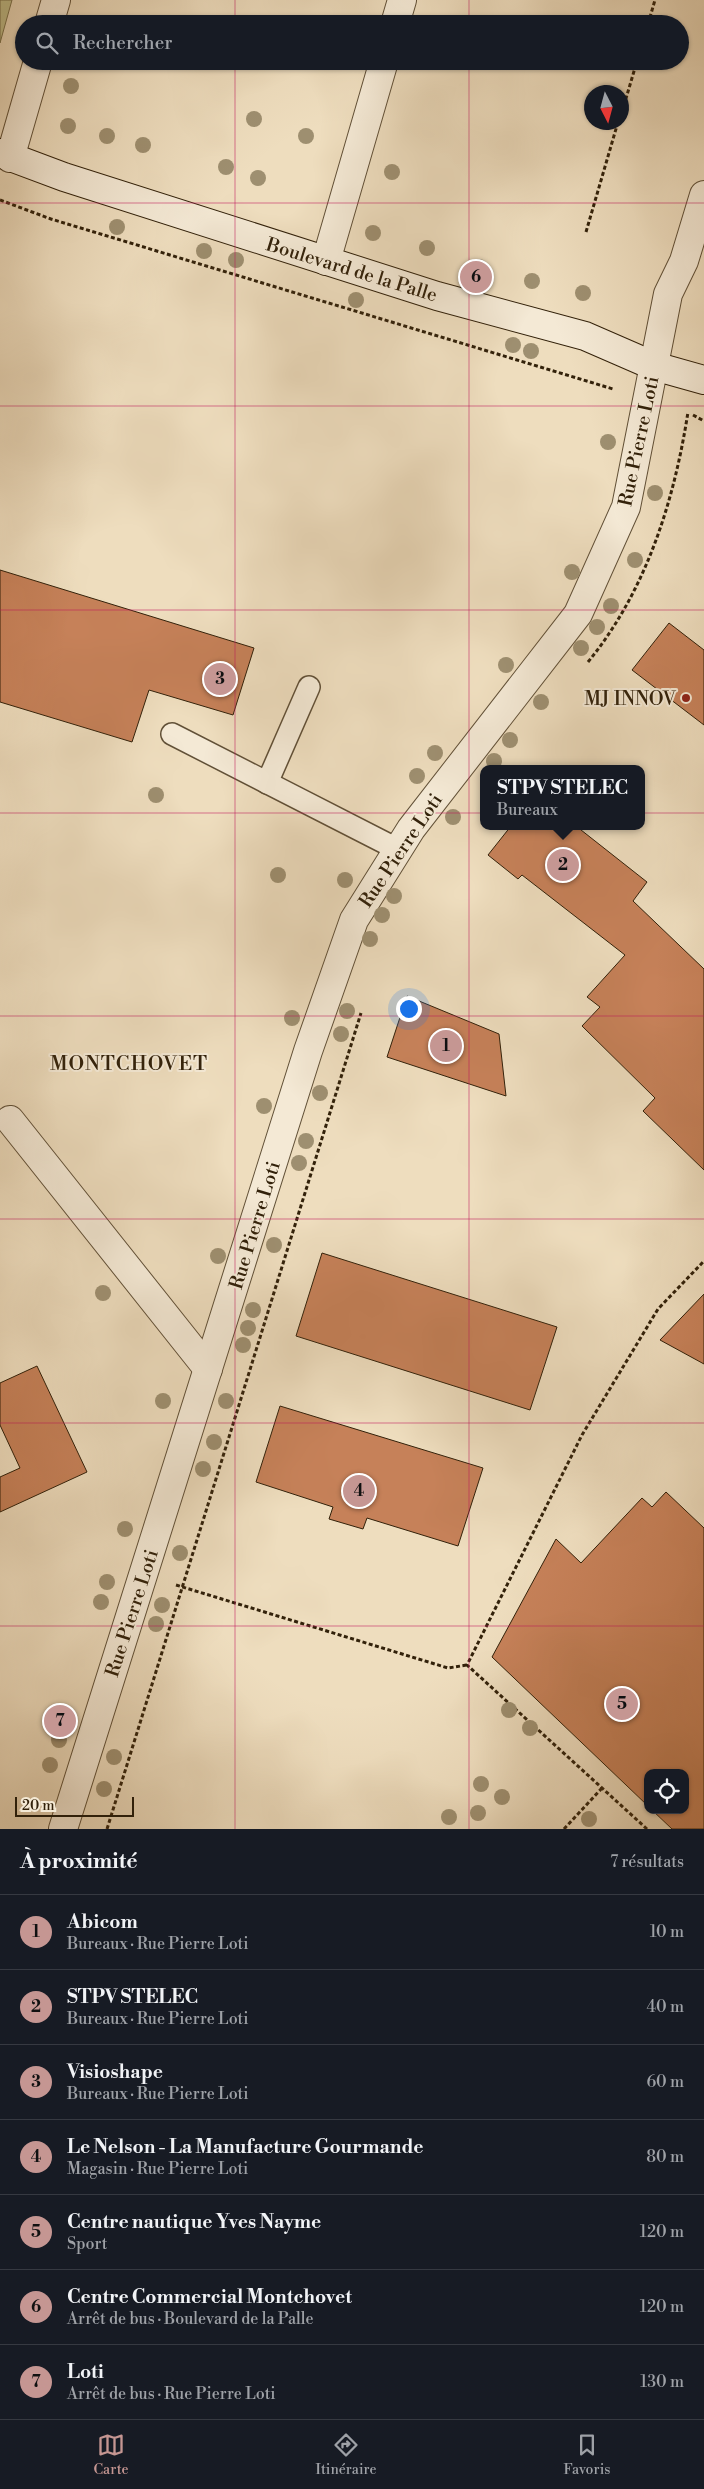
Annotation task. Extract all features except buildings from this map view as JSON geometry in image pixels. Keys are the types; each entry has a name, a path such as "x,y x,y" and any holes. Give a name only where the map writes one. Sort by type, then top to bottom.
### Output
{"street":[{"path":"52,15 56,0"},
{"path":"398,15 402,0"},
{"path":"5,155 35,70"},
{"path":"326,261 381,70"},
{"name":"Boulevard de la Palle","path":"5,155 437,296 585,336 654,366 704,380"},
{"name":"Rue Pierre Loti","path":"63,1829 308,1051 354,920 397,849 448,780 578,614 626,506 668,294 684,261 704,195"},
{"path":"10,1120 208,1370"}],"lane":[{"path":"267,783 309,687"},
{"path":"172,734 397,849"}],"path":[{"path":"651,15 655,0"},
{"path":"629,88 634,70"},
{"path":"586,232 616,130"},
{"path":"0,200 80,228 607,387"},
{"path":"688,412 704,421"},
{"path":"107,1829 362,1008"},
{"path":"467,1665 582,1435 658,1309 704,1261"},
{"path":"144,1574 448,1668 467,1665"},
{"path":"467,1665 647,1829"},
{"path":"564,1829 602,1788"}],"shaded area":[{"path":"0,0 12,0 0,43"}],"place":[{"name":"Centre Commercial Montchovet","path":"476,277"},
{"name":"Visioshape","path":"220,679"},
{"name":"MJ INNOV","path":"686,698"},
{"name":"STPV STELEC","path":"563,865"},
{"name":"Abicom","path":"446,1046"},
{"name":"Le Nelson - La Manufacture Gourmande","path":"359,1491"},
{"name":"Centre nautique Yves Nayme","path":"622,1704"},
{"name":"Loti","path":"60,1721"}],"district":[{"name":"MONTCHOVET","path":"129,1063"}]}
